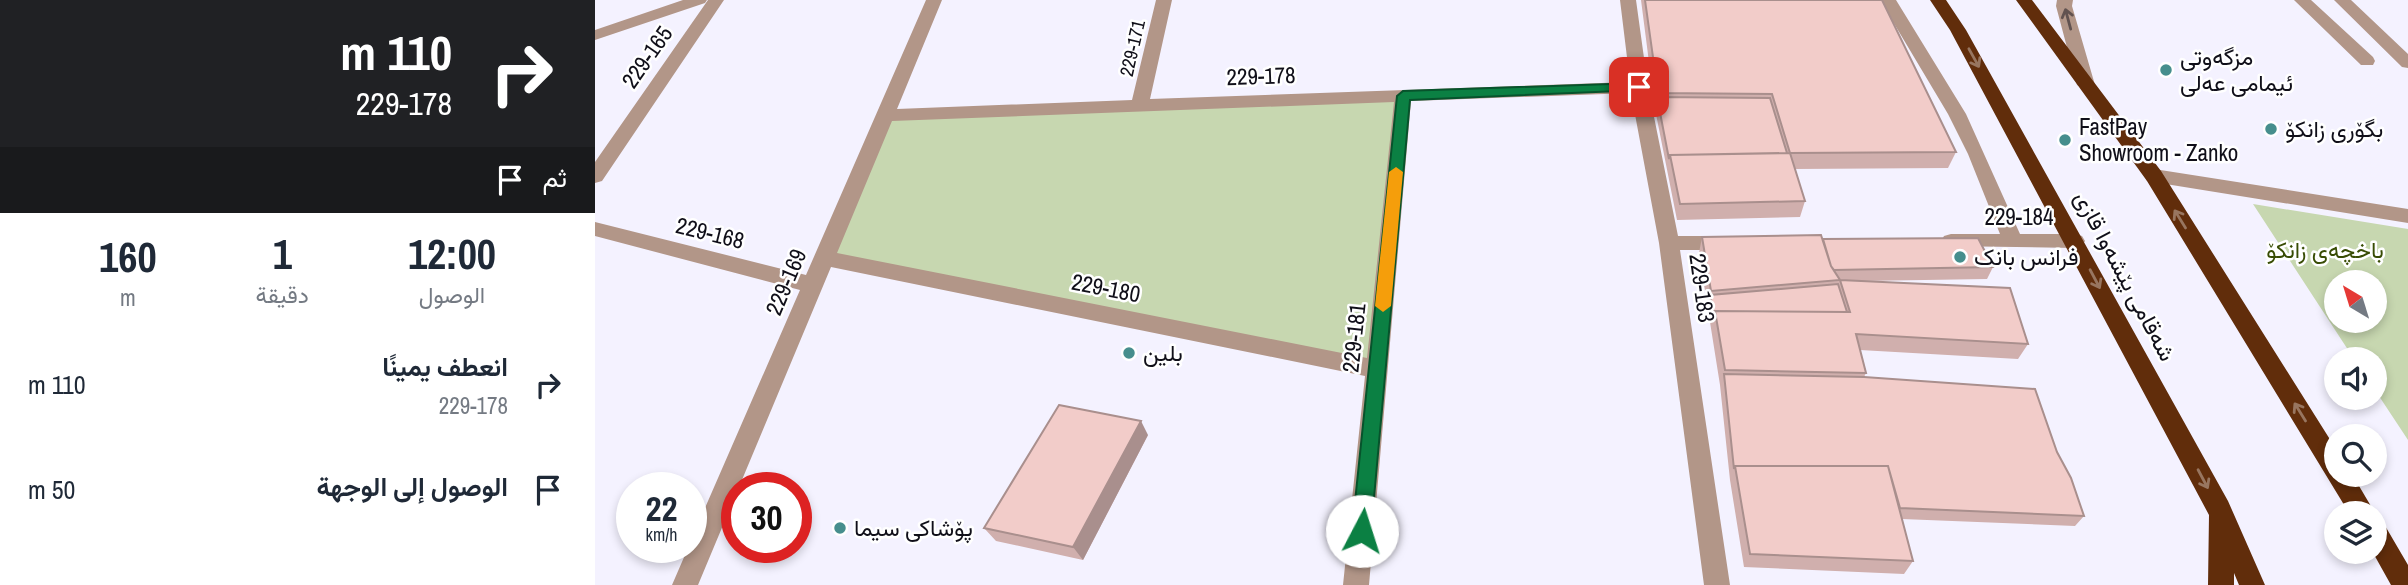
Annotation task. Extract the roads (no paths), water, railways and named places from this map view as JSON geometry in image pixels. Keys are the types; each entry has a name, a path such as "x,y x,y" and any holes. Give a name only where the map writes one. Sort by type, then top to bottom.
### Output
{"highway":[{"name":"شەقامی پێشەوا قازی","path":"1938,0 1958,30 2075,241 2219,509 2252,585"},
{"path":"2024,0 2154,176 2324,449"},
{"path":"2219,509 2221,585"},
{"path":"2387,549 2400,568 2405,585"}],"street":[{"path":"595,35 699,0"},
{"name":"229-165","path":"595,176 716,0"},
{"name":"229-169","path":"685,585 935,0"},
{"name":"229-171","path":"1140,106 1164,0"},
{"name":"229-183","path":"1628,0 1639,87 1669,243 1717,585"},
{"path":"1888,0 1972,144 2013,241"},
{"path":"2065,0 2064,6 2086,85"},
{"path":"2302,0 2367,61"},
{"path":"2342,0 2408,63"},
{"name":"229-178","path":"886,115 1639,87"},
{"name":"229-181","path":"1356,585 1403,96"},
{"path":"2154,176 2408,216"},
{"name":"229-168","path":"595,229 813,285"},
{"name":"229-184","path":"1930,242 2075,241"},
{"path":"1669,243 1751,243"},
{"name":"229-180","path":"825,258 1377,369"}],"place":[{"name":"مزگەوتی ئیمامی عەلی","path":"2166,70"},
{"name":"بگۆری زانكۆ","path":"2271,129"},
{"name":"FastPay Showroom - Zanko","path":"2065,140"},
{"name":"فرانس بانک","path":"1960,257"},
{"name":"بلين","path":"1129,353"},
{"name":"پۆشاکی سیما","path":"840,528"}],"park label":[{"name":"باخچەی زانکۆ","path":"2325,250"}]}
